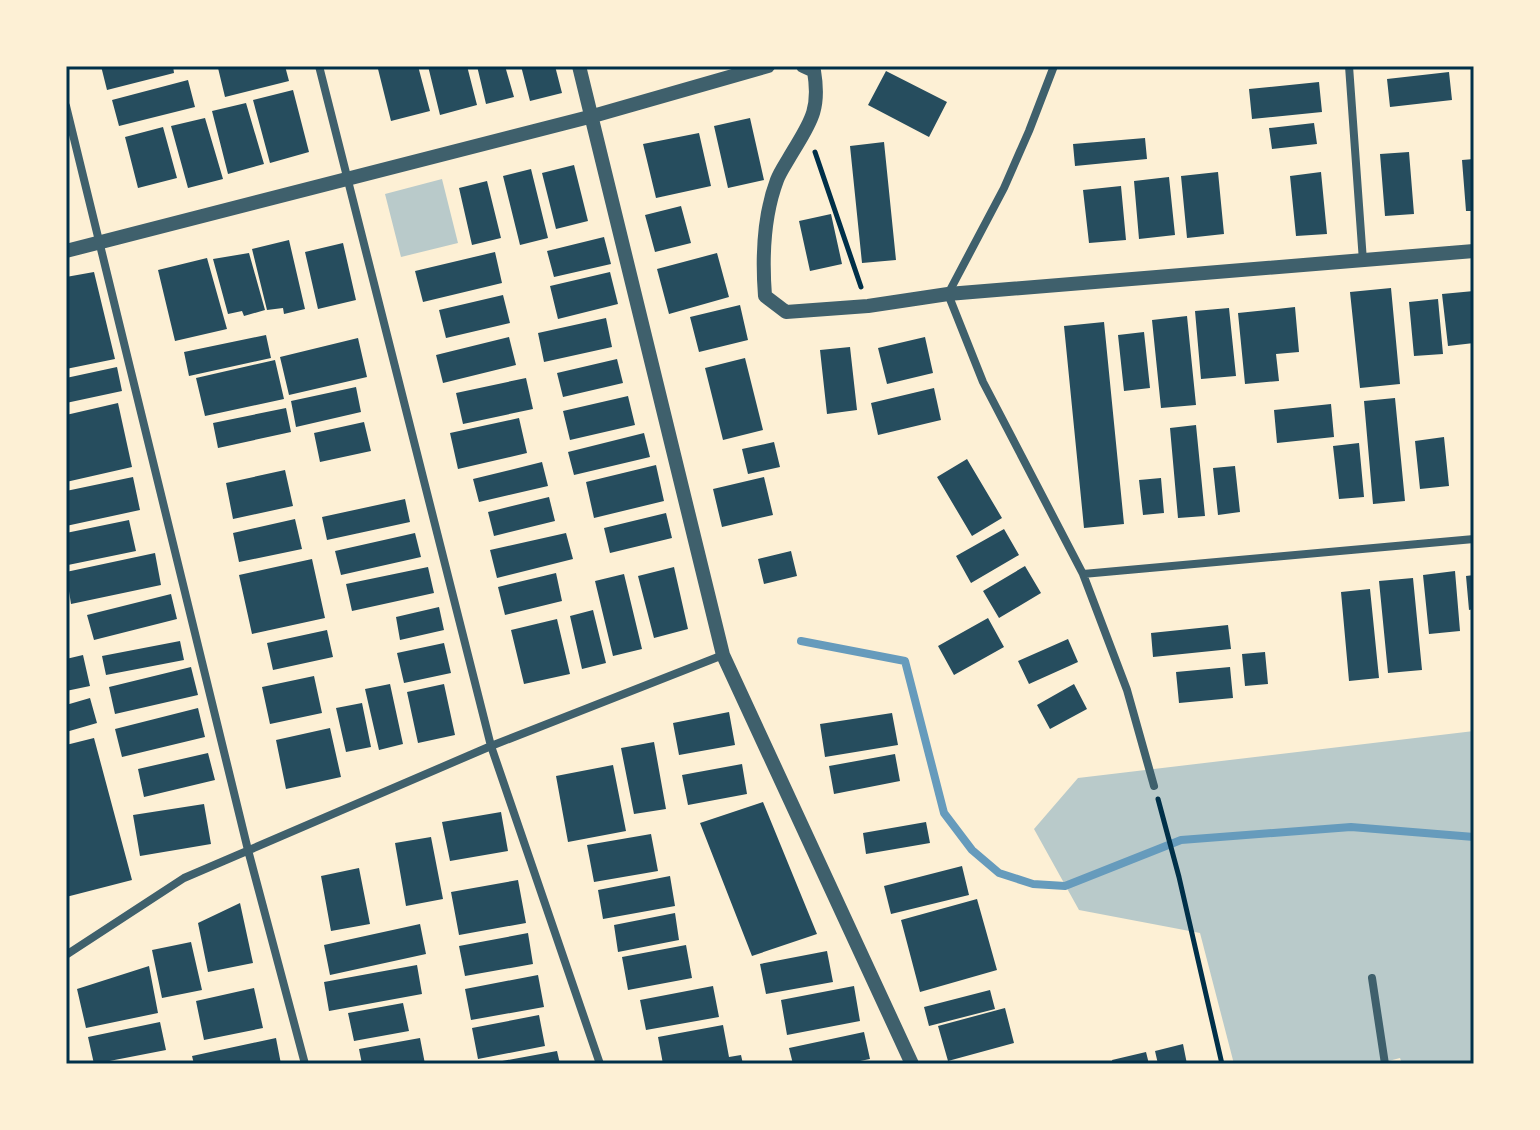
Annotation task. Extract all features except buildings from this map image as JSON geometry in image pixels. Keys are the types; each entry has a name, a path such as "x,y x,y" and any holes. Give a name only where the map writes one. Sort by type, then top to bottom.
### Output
{"street":[{"path":"319,66 491,746 600,1064"},
{"path":"579,66 723,655 912,1064"},
{"path":"66,251 593,116 768,66"},
{"path":"1054,66 1004,188 948,294 983,382 1083,574 1127,690 1154,786"},
{"path":"1349,66 1363,261"},
{"path":"808,69 817,90 815,111 778,178 766,221 765,296 786,312 868,306 948,294 1474,251"},
{"path":"66,106 248,850 305,1064"},
{"path":"1083,574 1474,539"},
{"path":"66,955 184,878 491,746 723,655"},
{"path":"1372,978 1385,1064"}],"path":[{"path":"806,128 868,306"},
{"path":"1154,786 1179,877 1222,1064"}],"shaded area":[{"path":"442,179 458,243 401,257 385,194"},
{"path":"1474,731 1474,1064 1402,1064 1400,1058 1377,1064 1234,1064 1200,933 1079,910 1034,829 1078,778"}],"waterway":[{"path":"801,641 905,661 944,813 972,850 999,873 1033,884 1065,886 1181,840 1351,827 1474,837"}]}
